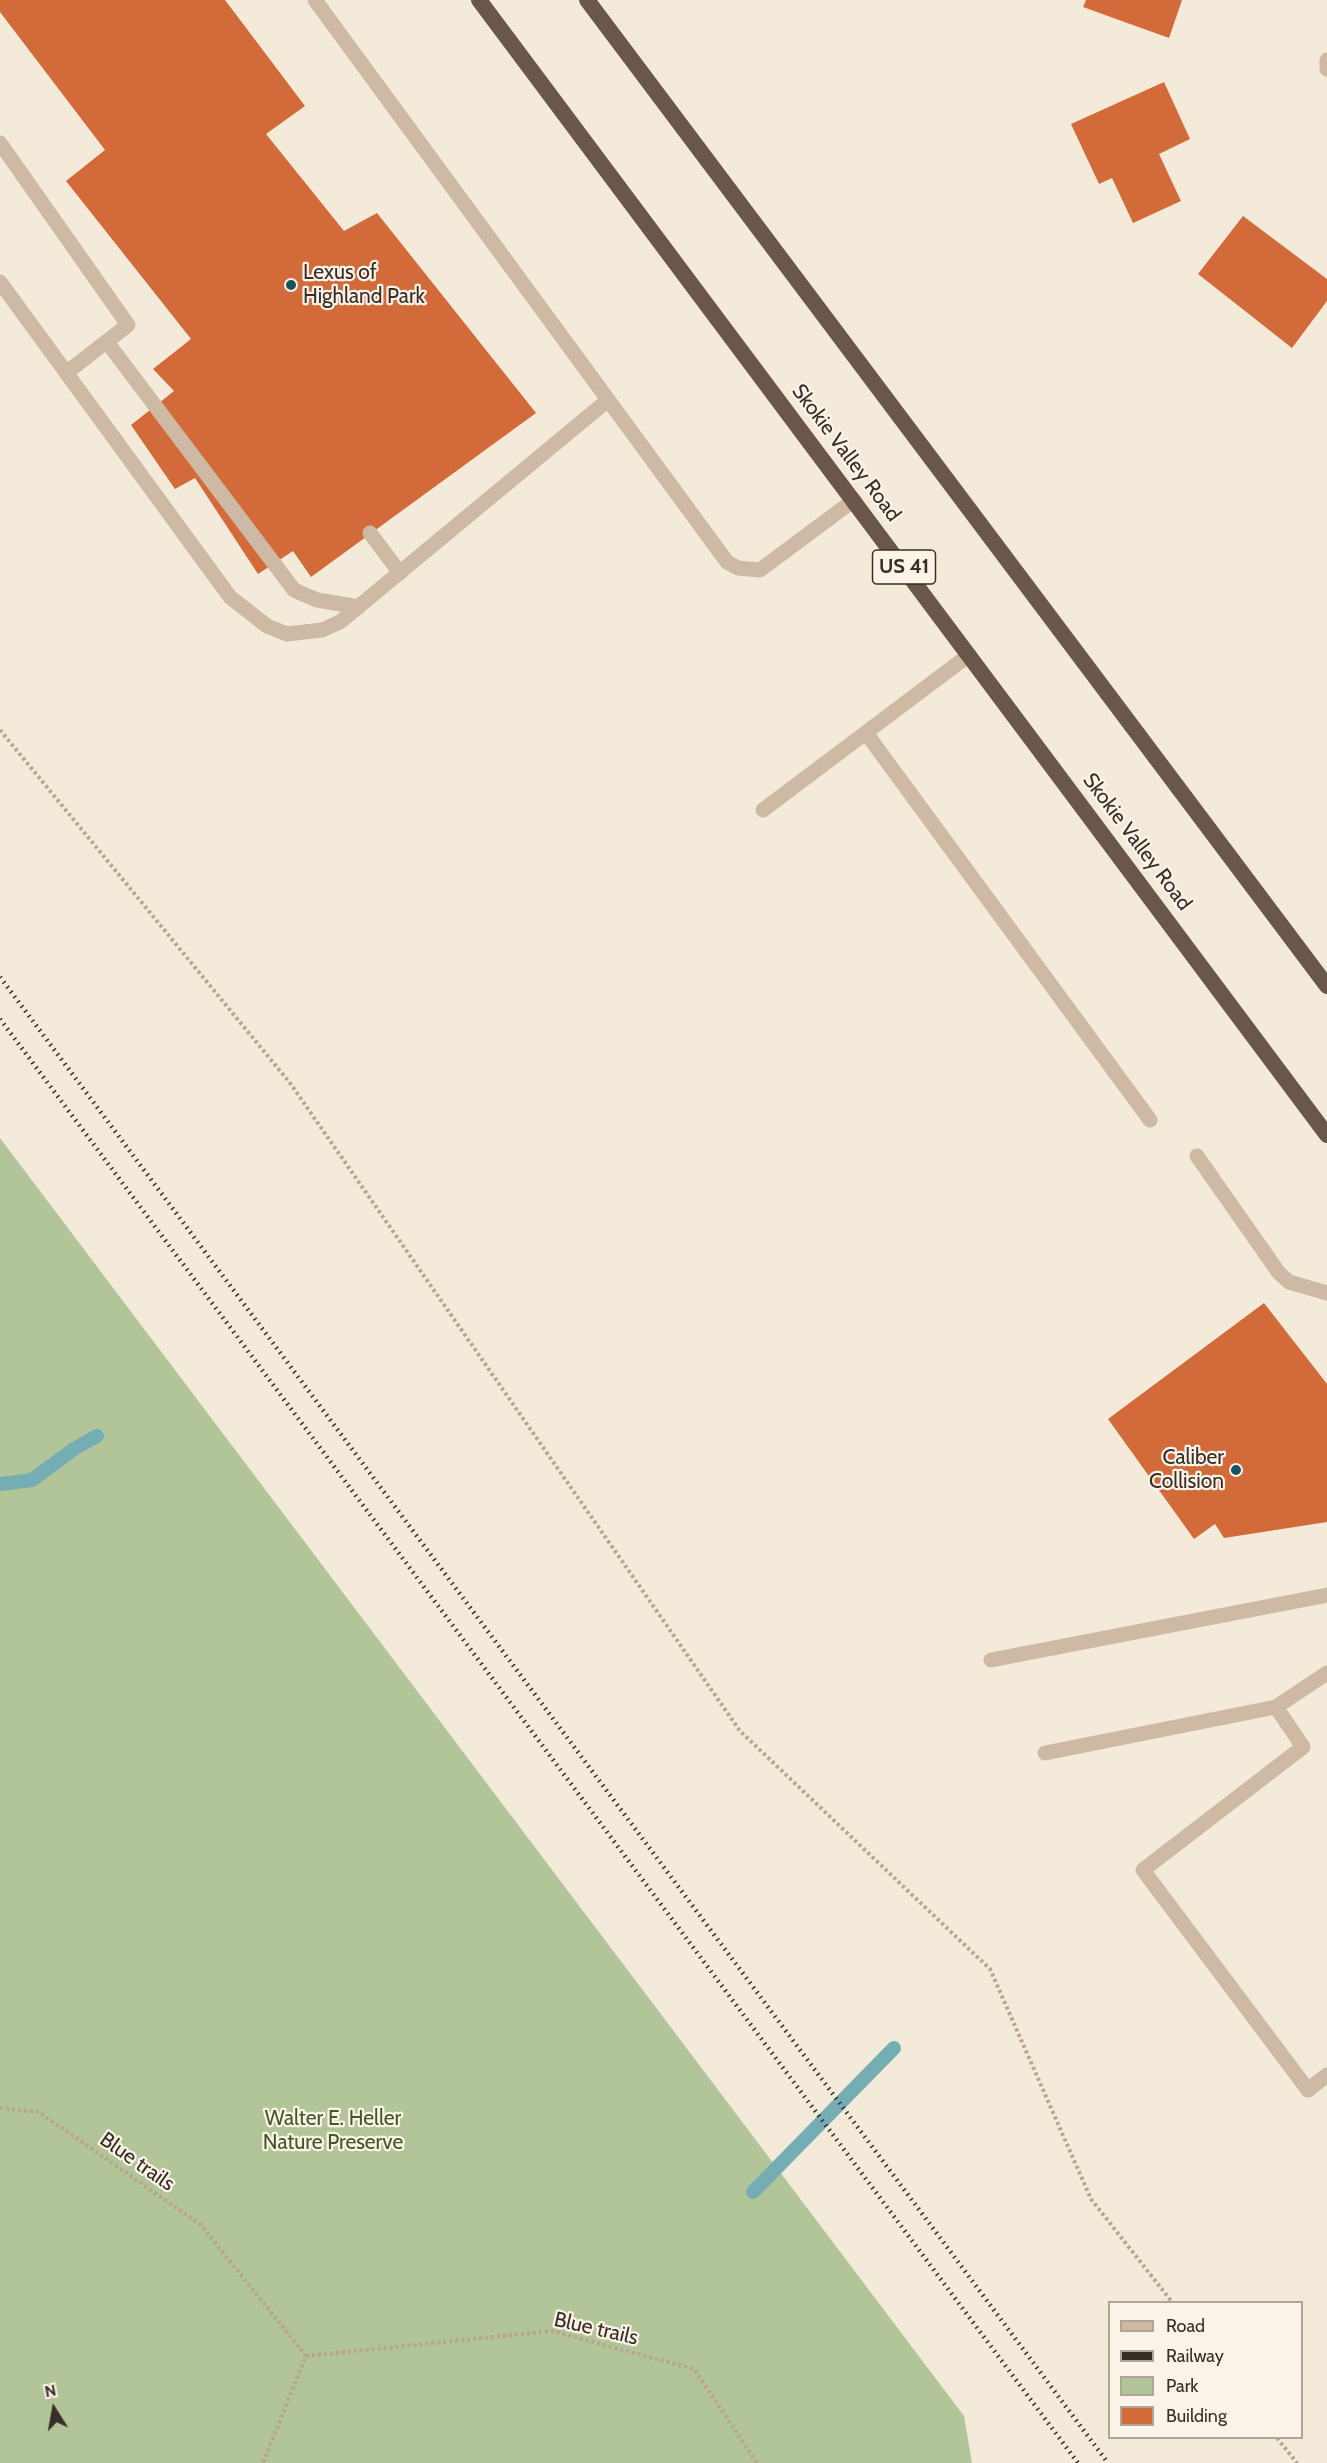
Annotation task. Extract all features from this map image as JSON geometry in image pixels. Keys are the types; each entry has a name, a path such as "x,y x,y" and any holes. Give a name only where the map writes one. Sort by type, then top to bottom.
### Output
{"highway":[{"name":"Skokie Valley Road","path":"479,0 1327,1135"},
{"path":"587,0 1327,986"}],"street":[{"path":"315,0 727,562 738,568 760,570 854,500"},
{"path":"1327,60 1327,69"},
{"path":"0,143 128,325 66,373"},
{"path":"0,282 230,597 267,626 287,634 322,630 339,622 608,400"},
{"path":"107,342 294,590 317,600 359,607"},
{"path":"370,533 400,573"},
{"path":"763,810 969,655"},
{"path":"866,733 1150,1120"},
{"path":"1197,1156 1279,1274 1289,1282 1327,1293"},
{"path":"991,1660 1327,1595"},
{"path":"1045,1753 1276,1707 1327,1673"},
{"path":"1276,1707 1304,1747 1143,1870 1308,2090"},
{"path":"1308,2090 1327,2075"},
{"path":"1308,2090 1327,2083"}],"path":[{"path":"0,730 290,1083 740,1731 990,1969 1091,2199 1171,2301"},
{"name":"Blue trails","path":"0,2108 39,2112 201,2225 306,2356 552,2331 694,2368 757,2463"},
{"path":"263,2463 306,2356"},
{"path":"1278,2439 1297,2463"}],"green space":[{"name":"Walter E. Heller Nature Preserve","path":"0,1138 964,2416 972,2463 0,2463"}],"building":[{"name":"Lexus of Highland Park","path":"0,0 225,0 305,106 266,134 344,231 377,213 536,413 311,577 293,551 258,574 195,478 175,489 131,425 174,391 153,369 191,339 66,181 105,150 0,12"},
{"path":"1086,0 1182,0 1169,38 1083,7"},
{"path":"1164,82 1190,139 1159,154 1181,201 1133,223 1112,178 1099,184 1071,124"},
{"path":"1243,216 1327,279 1327,301 1292,348 1198,274"},
{"name":"Caliber Collision","path":"1264,1303 1327,1384 1327,1522 1224,1538 1215,1524 1194,1539 1108,1419"}],"waterway":[{"path":"0,1484 32,1480 74,1449 97,1436"},
{"path":"753,2192 894,2048"}],"railway":[{"path":"0,977 1108,2463"},
{"path":"0,1019 1078,2463"}],"place":[{"name":"Lexus of Highland Park","path":"291,285"},
{"name":"Caliber Collision","path":"1236,1470"}]}
